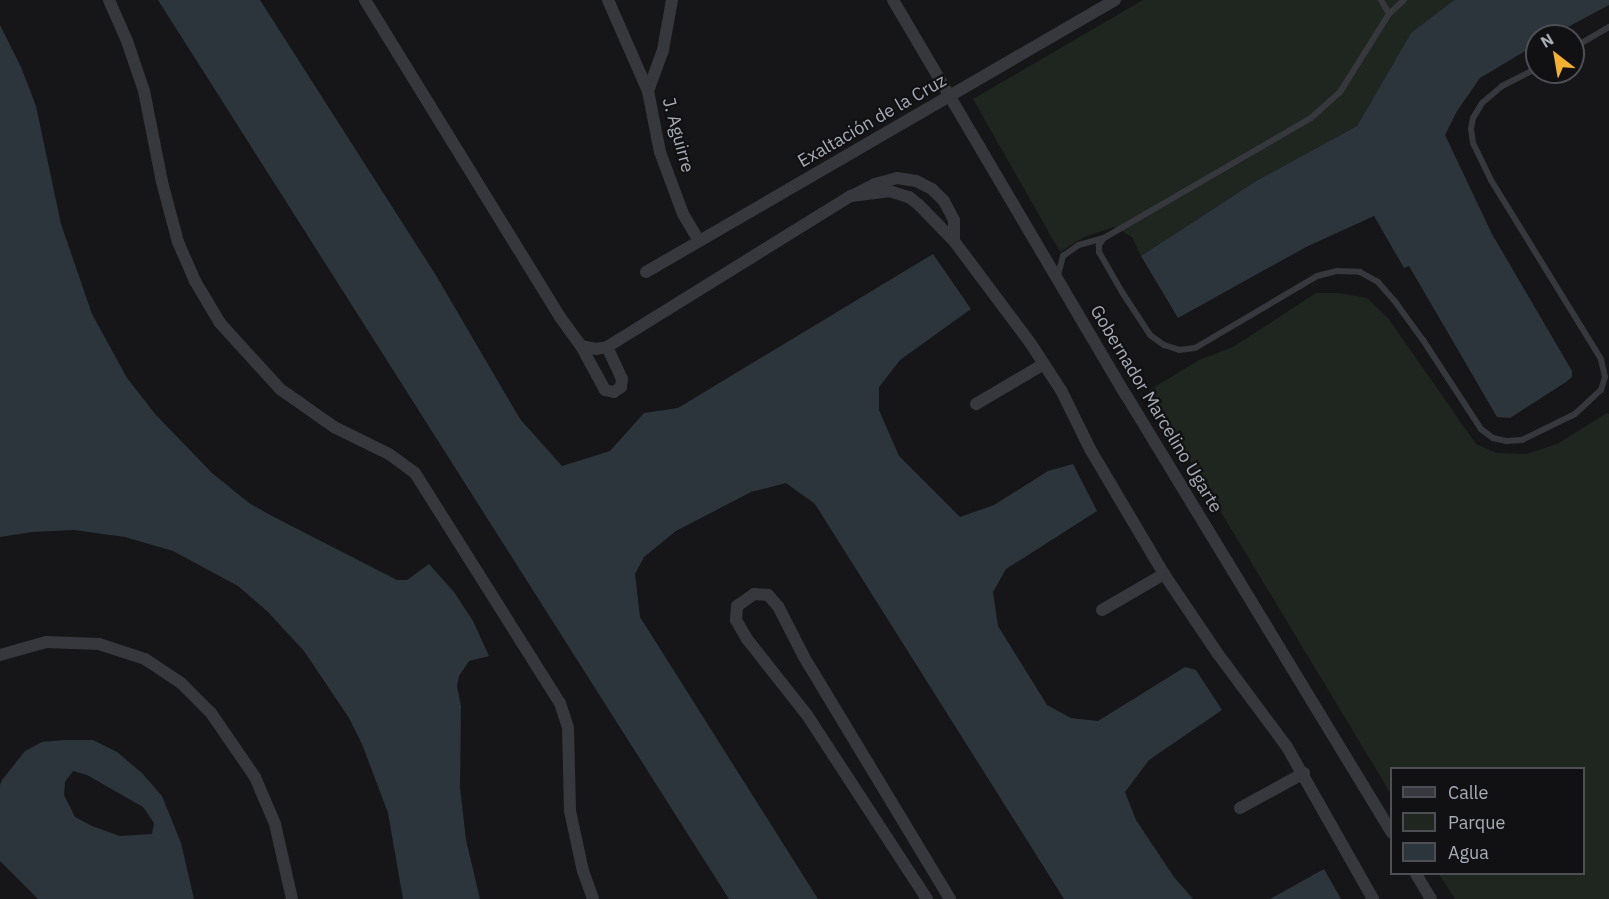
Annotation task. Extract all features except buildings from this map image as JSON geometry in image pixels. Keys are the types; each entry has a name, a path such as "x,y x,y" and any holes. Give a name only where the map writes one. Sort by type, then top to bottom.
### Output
{"street":[{"path":"109,0 127,41 144,91 162,182 178,242 195,281 220,323 280,389 334,427 389,454 415,473 561,703 568,728 570,811 581,861 593,899"},
{"path":"365,0 554,307 581,346 605,390 614,392 621,387 622,379 607,347"},
{"path":"608,0 648,92"},
{"name":"J. Aguirre","path":"672,0 663,50 648,92 660,152 683,214 699,241"},
{"name":"Gobernador Marcelino Ugarte","path":"893,0 1058,280 1390,830"},
{"name":"Exaltación de la Cruz","path":"646,272 950,98 1115,0"},
{"path":"581,346 596,349 607,347 851,196 875,184 897,178 916,181 932,189 944,201 954,220 954,241"},
{"path":"851,196 889,191 909,197 926,210 954,241 1062,392 1090,449 1164,574 1218,654 1304,773 1373,899"},
{"path":"976,404 1044,364"},
{"path":"1102,610 1164,574"},
{"path":"927,899 807,715 747,639 736,620 737,606 754,594 768,595 778,606 804,657 950,899"},
{"path":"0,655 46,642 99,644 145,659 181,683 211,713 255,777 275,824 292,899"},
{"path":"1240,808 1304,773"},
{"path":"888,837 906,826"},
{"path":"1417,875 1431,899"}],"lane":[{"path":"1381,0 1389,14"},
{"path":"1058,280 1058,267 1063,256 1079,245 1104,238 1311,118 1340,92 1389,14 1404,0"},
{"path":"1585,41 1609,27"},
{"path":"1104,238 1099,245 1099,252 1150,335 1164,345 1179,350 1195,348 1317,276 1337,270 1360,272 1378,282 1396,303 1481,429 1493,438 1506,441 1522,440 1575,414 1601,390 1605,376 1601,359 1517,224 1473,143 1471,129 1473,118 1482,103 1502,86 1525,74"}],"green space":[{"path":"1143,0 1454,0 1411,33 1357,126 1256,181 1141,256 1132,237 1115,227 1084,237 1060,252 973,99"},
{"path":"1316,293 1339,293 1367,298 1388,318 1476,444 1497,453 1526,454 1557,444 1607,413 1609,414 1609,899 1455,899 1440,875 1585,875 1585,767 1390,767 1390,792 1148,391 1199,360 1233,347"}],"water":[{"path":"158,0 260,0 437,277 520,419 562,466 610,451 644,413 678,408 933,254 971,309 900,360 879,387 879,410 899,456 960,517 994,505 1048,471 1073,464 1097,511 1006,569 993,592 998,626 1047,705 1071,718 1098,721 1185,667 1196,670 1222,710 1149,760 1125,792 1136,820 1174,877 1193,899 1064,899 815,504 786,483 751,492 676,531 644,557 635,574 640,617 818,899 729,899"},
{"path":"1454,0 1609,0 1609,5 1573,24 1525,24 1525,51 1480,78 1457,111 1445,135 1492,234 1572,371 1572,377 1566,382 1510,418 1497,417 1409,266 1404,268 1374,216 1306,247 1178,318 1141,256 1256,181 1357,126 1411,33"},
{"path":"0,25 21,67 36,106 61,224 92,314 127,378 156,415 212,473 249,503 272,516 397,580 407,580 429,564 454,592 473,621 489,656 469,661 459,676 457,686 461,706 460,787 466,840 480,899 403,899 388,813 362,744 349,718 304,651 268,612 238,586 173,551 125,537 74,530 32,532 0,537"},
{"path":"93,740 117,752 142,773 162,796 181,843 194,899 38,899 0,861 0,785 25,751 42,742","holes":["73,771 87,775 143,807 154,823 152,834 120,836 75,817 64,795 65,782"]},
{"path":"1324,869 1341,899 1270,899"}]}
